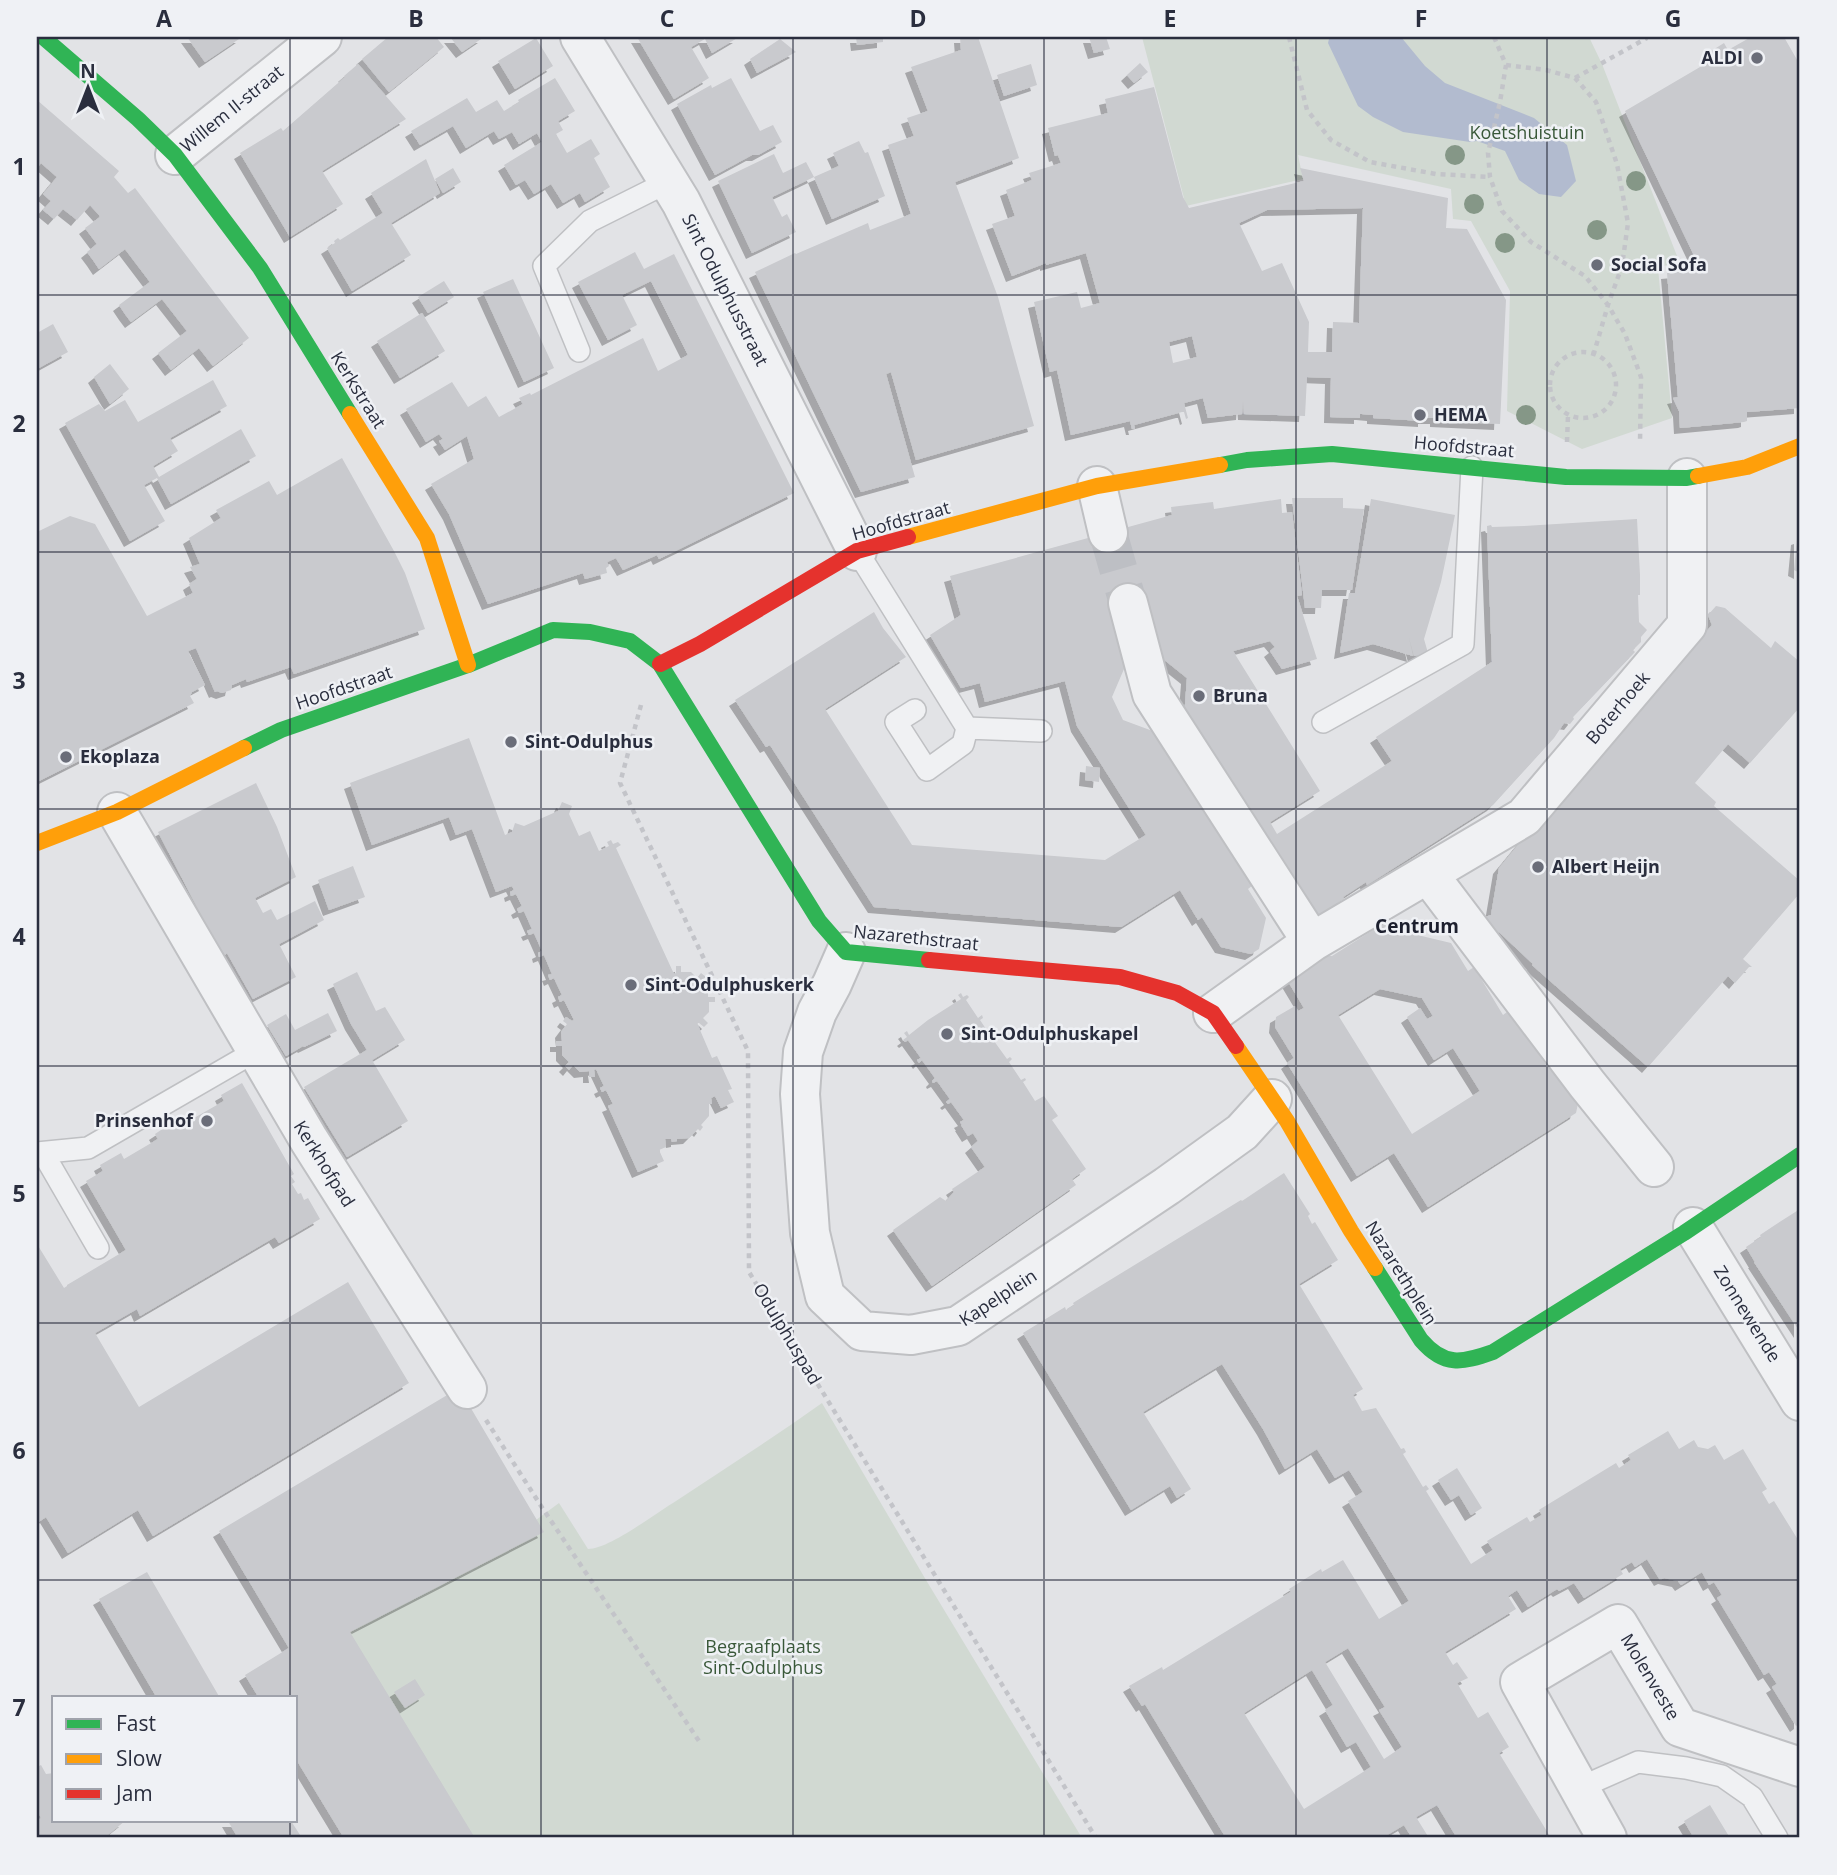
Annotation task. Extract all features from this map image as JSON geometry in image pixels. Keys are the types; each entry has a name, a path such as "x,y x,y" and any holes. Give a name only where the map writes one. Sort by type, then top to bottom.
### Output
{"street":[{"name":"Kerkstraat","path":"43,37 138,119 174,155 260,268 427,538 468,665"},
{"name":"Willem II-straat","path":"174,155 322,37"},
{"name":"Sint Odulphusstraat","path":"580,37 681,202 857,551"},
{"name":"Hoofdstraat","path":"37,844 117,813 281,730 468,665 553,630 590,632 630,641 660,664 700,644 857,551 1097,486 1247,460 1332,454 1566,477 1687,478 1748,467 1800,446"},
{"name":"Boterhoek","path":"1213,1013 1312,942 1524,817 1687,625 1687,478"},
{"path":"1097,486 1108,533"},
{"path":"1128,603 1152,694 1312,942"},
{"name":"Nazarethstraat","path":"660,664 819,921 846,952 1120,976 1177,993 1213,1013 1272,1099"},
{"name":"Kerkhofpad","path":"117,813 309,1140 467,1390"},
{"path":"1428,874 1587,1084 1654,1167"},
{"name":"Kapelplein","path":"846,952 817,1012 803,1052 800,1094 810,1233 825,1296 862,1331 911,1335 958,1326 1156,1194 1242,1132 1272,1099"},
{"name":"Nazarethplein","path":"1272,1099 1351,1231 1429,1352 1448,1360 1468,1362 1493,1352 1693,1227 1800,1155"},
{"name":"Zonnewende","path":"1693,1227 1800,1401"},
{"name":"Molenveste","path":"1607,1838 1520,1682 1618,1624 1680,1727 1800,1768"}],"lane":[{"path":"579,351 544,267 590,221 668,182"},
{"path":"1323,722 1463,644 1472,467"},
{"path":"857,551 967,728 962,744 927,769 896,722 915,710"},
{"path":"967,728 1041,731"},
{"path":"98,1248 40,1153 88,1149 256,1051"},
{"path":"1595,1781 1637,1762 1722,1776 1752,1797 1777,1838"}],"path":[{"path":"1289,37 1307,110 1331,140 1370,162 1436,174 1490,177"},
{"path":"1494,37 1506,65 1488,153 1490,177 1502,211 1531,242 1585,275 1608,304 1625,334 1641,377 1641,433 1637,478"},
{"path":"1575,78 1647,38"},
{"path":"1506,65 1546,70 1575,78 1596,102 1617,164 1629,223 1622,267 1594,353"},
{"path":"1574,352 1594,353 1604,358 1611,366 1615,375 1614,397 1601,413 1591,417 1568,415 1552,398 1550,376 1563,357 1574,352"},
{"name":"Odulphuspad","path":"660,664 642,701 620,783 748,1051 749,1272 1096,1838"},
{"path":"467,1390 543,1509 701,1744"}],"green space":[{"name":"Koetshuistuin","path":"1142,37 1589,37 1679,261 1658,268 1672,418 1582,449 1507,411 1510,291 1471,221 1453,219 1451,189 1298,155 1303,179 1186,206"},
{"name":"Begraafplaats Sint-Odulphus","path":"822,1403 1082,1838 469,1838 346,1634 536,1520 559,1503 588,1549 607,1544 643,1523"}],"water":[{"path":"1401,37 1425,66 1445,83 1534,118 1567,145 1576,181 1561,197 1539,194 1519,180 1505,151 1477,141 1403,132 1373,117 1358,106 1328,43 1329,39"}],"building":[{"path":"187,37 242,37 205,62"},
{"path":"388,37 436,37 444,47 389,92 362,59"},
{"path":"450,37 484,37 462,52"},
{"path":"637,37 739,37 712,53 705,39 691,47 709,78 674,99"},
{"path":"856,37 883,37 883,42 857,45"},
{"path":"960,37 978,37 1019,158 955,182 998,297 1034,426 916,460 891,372 886,374 915,477 861,492 755,272 868,223 870,230 911,214 888,145 914,136 907,118 928,111 911,67 961,50"},
{"path":"1089,37 1106,37 1110,49 1094,53"},
{"path":"1751,37 1784,37 1800,65 1800,408 1747,412 1747,421 1744,422 1680,428 1679,411 1673,398 1678,397 1667,273 1701,270 1625,111 1712,60 1708,53 1724,43 1728,50"},
{"path":"536,38 553,66 515,89 498,61"},
{"path":"780,39 796,52 757,73 750,59"},
{"path":"1140,63 1148,72 1134,83 1127,75"},
{"path":"358,64 406,119 322,171 343,204 290,237 240,153 281,128 283,131"},
{"path":"1031,64 1037,85 1004,96 997,75"},
{"path":"555,78 575,111 558,121 563,130 556,134 567,153 591,139 600,154 594,158 610,187 585,202 580,193 563,203 551,184 534,194 525,180 516,185 504,165 542,142 537,133 519,144 512,132 499,139 494,131 466,148 453,126 420,145 411,131 467,98 476,112 497,100 504,111"},
{"path":"731,78 760,131 773,125 782,142 715,175 677,104 711,85 712,88"},
{"path":"1154,87 1183,197 1189,208 1304,181 1300,168 1448,198 1446,228 1467,229 1506,300 1500,424 1436,421 1436,418 1424,418 1424,421 1373,418 1373,415 1362,414 1360,418 1330,417 1331,378 1307,377 1305,416 1244,414 1243,401 1242,414 1208,418 1203,398 1184,403 1188,418 1186,419 1182,412 1134,425 1135,429 1132,429 1130,421 1071,435 1057,370 1050,372 1034,302 1077,292 1081,308 1100,303 1086,253 1046,263 1012,276 992,224 1015,216 1006,190 1032,180 1029,173 1061,163 1058,155 1055,156 1048,128 1108,113 1105,99","holes":["1363,208 1359,323 1333,322 1332,352 1308,352 1309,322 1282,263 1262,271 1239,223 1267,210","1192,336 1197,357 1173,363 1169,342"]},
{"path":"37,100 119,171 114,177 128,193 135,188 249,338 213,366 199,348 171,370 158,353 187,331 162,299 131,322 119,305 150,282 125,249 99,269 87,252 97,244 85,228 100,217 90,205 77,220 63,209 54,219 43,210 51,201 43,194 57,177 41,163 37,168"},
{"path":"859,141 865,153 868,152 885,196 832,219 814,177 839,166 833,153"},
{"path":"774,154 783,173 806,162 814,177 772,197 782,217 787,214 796,232 752,253 718,181"},
{"path":"426,159 440,193 391,223 411,255 352,291 327,248 338,238 340,240 383,213 371,193"},
{"path":"453,168 461,182 443,193 435,179"},
{"path":"635,252 644,269 674,254 794,493 659,559 657,555 623,570 616,558 607,562 607,573 585,579 583,573 488,604 449,514 431,484 474,459 467,436 445,450 439,441 443,439 439,434 426,442 406,409 452,382 468,407 486,396 499,417 523,404 519,398 530,393 531,395 643,338 658,371 688,355 651,281 622,295 637,325 608,340 578,282"},
{"path":"513,279 554,368 524,382 483,292"},
{"path":"444,281 454,297 428,313 418,297"},
{"path":"422,313 445,351 400,378 377,341"},
{"path":"53,324 68,352 37,369 37,333"},
{"path":"110,364 129,389 110,404 94,377"},
{"path":"213,380 227,406 170,438 178,451 153,466 159,477 241,429 256,456 171,504 157,478 144,485 165,521 130,541 65,423 99,404 105,411 125,400 138,422"},
{"path":"342,458 405,573 425,629 294,674 291,667 247,682 246,679 222,693 215,692 196,648 188,651 205,685 192,692 190,696 194,703 37,782 37,532 70,516 95,524 147,616 193,593 189,584 197,579 190,567 200,564 189,538 221,518 216,510 269,481 277,495"},
{"path":"1292,498 1343,498 1343,508 1364,509 1352,590 1322,590 1321,608 1305,608"},
{"path":"1281,499 1282,513 1292,512 1302,595 1297,596 1317,659 1282,669 1270,651 1275,647 1270,641 1233,651 1320,791 1270,822 1277,834 1392,761 1376,737 1492,662 1487,526 1637,519 1639,622 1647,630 1633,650 1635,652 1573,717 1570,724 1564,723 1554,738 1493,805 1367,885 1366,882 1318,915 1184,717 1187,678 1157,654 1127,662 1112,697 1123,720 1158,733 1253,885 1248,889 1266,918 1259,949 1251,954 1221,947 1202,917 1198,920 1180,890 1121,927 874,907 770,745 766,747 735,700 874,612 906,657 825,709 912,845 1105,860 1146,835 1077,726 1065,681 985,702 980,683 961,688 930,635 961,615 950,576 1172,515 1171,507 1213,502 1214,509"},
{"path":"1371,499 1455,515 1441,582 1424,639 1428,653 1414,656 1409,638 1413,656 1373,644 1340,653 1349,593 1355,593"},
{"path":"1800,538 1800,573 1794,570 1797,539"},
{"path":"1716,606 1725,608 1771,648 1775,641 1800,662 1800,707 1750,763 1728,744 1695,783 1716,802 1714,806 1800,881 1800,893 1743,959 1752,967 1735,983 1728,976 1648,1067 1532,965 1499,932 1487,937 1482,918 1491,915 1499,868 1576,774 1601,757 1599,755 1610,746 1618,730 1712,625 1708,615"},
{"name":"Sint-Odulphuskerk","path":"469,738 505,835 512,832 515,823 524,826 558,811 562,802 572,806 569,814 579,836 590,831 599,851 609,846 607,842 611,840 613,844 618,842 621,845 616,848 674,974 676,966 681,966 681,972 691,972 697,978 701,973 706,977 701,981 708,988 708,997 715,997 715,1002 709,1002 709,1012 703,1018 708,1023 704,1027 697,1023 712,1058 717,1056 732,1089 728,1090 734,1102 721,1108 715,1096 711,1098 709,1116 701,1125 703,1127 700,1131 698,1129 689,1138 677,1141 665,1139 666,1147 659,1150 664,1161 638,1172 608,1106 613,1104 606,1090 602,1092 600,1088 604,1086 596,1069 595,1077 589,1077 589,1071 580,1072 573,1065 569,1070 565,1066 569,1062 562,1055 562,1046 556,1046 556,1041 562,1041 561,1032 567,1024 563,1021 566,1017 574,1020 564,1000 560,1002 558,997 562,995 554,978 550,980 548,975 552,974 544,955 539,957 538,953 542,951 534,933 529,935 527,931 532,929 524,911 519,913 517,909 522,906 516,894 511,896 510,892 514,890 512,886 496,892 472,829 456,835 449,817 372,845 350,783"},
{"path":"1086,766 1100,768 1099,782 1085,780"},
{"path":"256,783 296,877 255,898 263,913 271,909 277,920 315,901 324,920 279,944 296,977 253,999 227,953 225,955 210,932 158,832"},
{"path":"353,866 365,897 329,910 318,880"},
{"path":"1384,923 1388,928 1451,943 1468,971 1474,967 1503,1015 1511,1009 1546,1065 1554,1059 1579,1099 1576,1113 1428,1207 1394,1153 1357,1176 1287,1063 1294,1058 1275,1027 1276,1017 1295,1006 1298,1011 1304,1008 1286,978 1322,955 1332,956","holes":["1380,989 1422,998 1433,1016 1427,1019 1420,1008 1407,1017 1434,1060 1453,1048 1480,1091 1412,1134 1338,1015"]},
{"path":"357,972 376,1011 385,1007 405,1040 372,1060 408,1121 347,1157 304,1087 367,1050 351,1024 333,984"},
{"name":"Sint-Odulphuskapel","path":"961,993 963,997 969,997 966,1000 978,1018 982,1015 980,1020 992,1038 996,1036 998,1039 994,1041 1007,1059 1012,1059 1009,1062 1021,1080 1025,1078 1023,1082 1035,1101 1044,1096 1058,1116 1052,1120 1086,1169 1072,1179 1076,1185 932,1286 893,1230 940,1197 946,1201 954,1192 952,1189 985,1167 971,1147 978,1141 973,1133 968,1136 960,1122 964,1120 951,1102 946,1102 950,1099 937,1081 933,1083 935,1078 922,1060 919,1063 917,1060 921,1058 908,1040 903,1040 907,1037 904,1033 907,1031 909,1035 961,999 958,995"},
{"path":"328,1013 337,1031 286,1056 267,1025 286,1014 295,1030"},
{"path":"242,1083 294,1174 291,1176 295,1182 292,1184 304,1200 308,1198 320,1219 279,1243 275,1237 140,1316 137,1309 95,1333 139,1407 348,1282 409,1383 153,1536 138,1510 68,1553 46,1517 37,1523 37,1244 64,1288 126,1250 86,1181 103,1171 100,1165 121,1153 124,1159 158,1139 155,1134 184,1116 187,1122 224,1101 221,1095"},
{"path":"1284,1173 1310,1214 1308,1216 1312,1224 1315,1222 1338,1260 1299,1284 1363,1389 1353,1395 1362,1411 1376,1408 1401,1449 1404,1448 1406,1452 1403,1454 1423,1487 1426,1485 1429,1489 1426,1491 1471,1564 1493,1550 1487,1541 1527,1517 1530,1522 1542,1515 1539,1510 1542,1508 1616,1463 1619,1468 1631,1460 1628,1455 1668,1431 1679,1449 1694,1440 1698,1447 1708,1449 1715,1445 1724,1460 1743,1449 1767,1489 1762,1492 1769,1504 1774,1501 1800,1543 1800,1723 1796,1726 1772,1687 1777,1684 1769,1672 1764,1675 1717,1598 1722,1595 1714,1582 1709,1585 1702,1572 1681,1585 1678,1581 1664,1578 1660,1580 1647,1559 1635,1567 1632,1562 1620,1569 1623,1574 1584,1598 1574,1583 1559,1591 1557,1589 1528,1607 1517,1590 1508,1596 1516,1609 1445,1652 1453,1665 1457,1662 1468,1678 1457,1683 1478,1718 1488,1712 1509,1747 1499,1753 1551,1838 1457,1838 1437,1805 1416,1817 1429,1838 1412,1838 1404,1825 1382,1838 1226,1838 1145,1704 1142,1706 1129,1686 1162,1667 1163,1670 1291,1592 1289,1589 1321,1569 1322,1572 1343,1560 1379,1619 1409,1601 1348,1501 1363,1492 1349,1470 1335,1478 1317,1449 1285,1469 1222,1364 1143,1412 1191,1489 1177,1498 1170,1486 1131,1510 1023,1333 1065,1307 1066,1310 1092,1291","holes":["1348,1648 1385,1707 1379,1710 1402,1747 1384,1759 1325,1662","1312,1670 1333,1705 1325,1710 1347,1747 1356,1742 1371,1767 1304,1809 1244,1713"]},
{"path":"1800,1209 1800,1332 1746,1247"},
{"path":"459,1388 544,1532 350,1632 475,1838 344,1838 298,1762 298,1696 258,1696 245,1675 289,1648 219,1531"},
{"path":"1457,1468 1482,1508 1471,1515 1459,1495 1451,1500 1438,1480"},
{"path":"147,1572 219,1696 156,1696 99,1599"},
{"path":"415,1679 425,1695 405,1708 394,1692"},
{"path":"41,1765 46,1774 52,1773 52,1822 124,1822 104,1838 37,1838 37,1821 41,1818 37,1810 37,1767"},
{"path":"1710,1805 1730,1838 1694,1838 1684,1821"},
{"path":"229,1822 292,1822 302,1838 238,1838"}],"tunnel":[{"path":"1108,533 1128,603"}],"traffic: fast":[{"path":"43,37 138,119 175,155 260,268 350,414"},
{"path":"1220,465 1247,460 1332,454 1566,477 1698,476"},
{"path":"244,748 281,730 468,665 553,630 590,632 630,641 660,664 819,921 846,952 929,960"},
{"path":"1375,1268 1429,1349 1446,1359 1472,1359 1493,1352 1684,1233 1800,1155"}],"traffic: slow":[{"path":"350,414 427,538 468,665"},
{"path":"1698,476 1747,467 1800,446"},
{"path":"908,537 1097,486 1220,465"},
{"path":"37,843 117,812 244,748"},
{"path":"1236,1046 1287,1121 1375,1268"}],"traffic: jam":[{"path":"660,664 700,644 857,551 908,537"},
{"path":"929,960 1120,977 1177,993 1213,1013 1236,1046"}],"place":[{"name":"ALDI","path":"1757,58"},
{"name":"Social Sofa","path":"1597,265"},
{"name":"HEMA","path":"1420,415"},
{"name":"Bruna","path":"1199,696"},
{"name":"Sint-Odulphus","path":"511,742"},
{"name":"Ekoplaza","path":"66,757"},
{"name":"Albert Heijn","path":"1538,867"},
{"name":"Sint-Odulphuskerk","path":"631,985"},
{"name":"Sint-Odulphuskapel","path":"947,1034"},
{"name":"Prinsenhof","path":"207,1121"}],"district":[{"name":"Centrum","path":"1417,926"}]}
